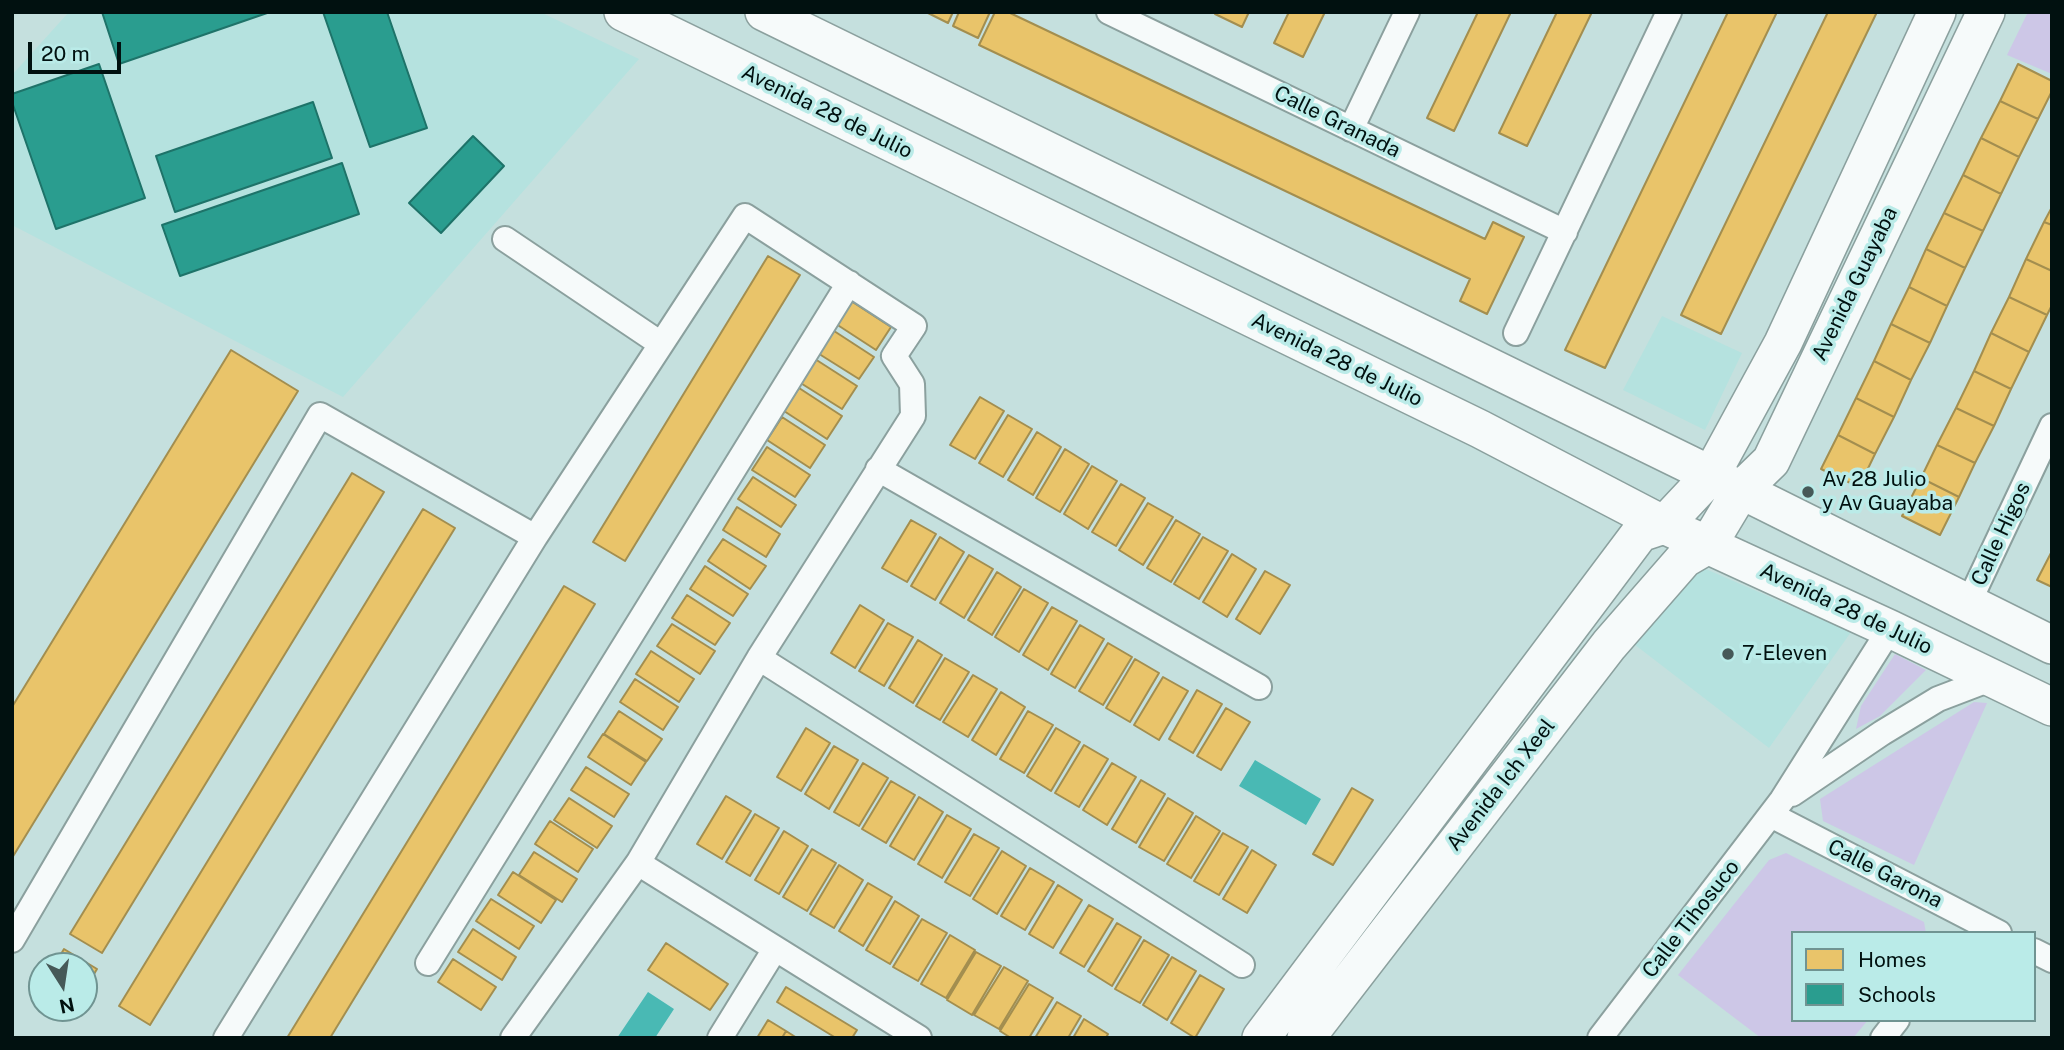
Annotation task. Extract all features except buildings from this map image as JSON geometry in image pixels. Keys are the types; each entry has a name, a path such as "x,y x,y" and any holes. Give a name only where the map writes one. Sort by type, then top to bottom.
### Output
{"main road":[{"name":"Avenida 28 de Julio","path":"623,12 1480,429 1652,529 1708,545 2052,707"},
{"path":"764,12 1726,482 2052,645"},
{"name":"Avenida Guayaba","path":"1708,545 1726,482 1783,343 1937,12"},
{"name":"Avenida Guayaba","path":"1261,1038 1652,529 1726,482 1771,461 1986,12"},
{"path":"1783,343 1818,359"},
{"name":"Avenida Ich Xeel","path":"1306,1038 1609,645 1684,559 1708,545"}],"street":[{"name":"Calle Granada","path":"1109,12 1138,18 1351,129 1565,232"},
{"path":"1351,129 1407,12"},
{"path":"1516,333 1669,12"},
{"path":"226,1038 535,537 745,216 914,326 894,356 912,384 913,416 759,658 638,863 513,1038"},
{"path":"505,239 661,344"},
{"path":"428,963 849,283"},
{"path":"12,940 320,415 535,537"},
{"name":"Calle Higos","path":"1968,604 2052,426"},
{"path":"878,469 1259,687"},
{"name":"Calle Tihosuco","path":"1600,1038 1777,807 1890,629"},
{"path":"759,658 1242,965"},
{"name":"Calle Tihosuco","path":"1777,807 1882,733 1938,699 1993,678"},
{"name":"Calle Garona","path":"1777,807 1958,923 1992,931"},
{"path":"638,863 919,1038"},
{"path":"720,1038 775,949"},
{"path":"2036,952 2052,960"},
{"path":"1883,1038 1895,1022"}],"shaded area":[{"path":"69,12 540,12 639,59 343,397 12,225 12,75"},
{"path":"2028,12 2052,12 2052,74 2007,55"},
{"path":"1662,316 1742,353 1705,430 1623,390"},
{"path":"1701,567 1851,632 1769,748 1630,641"},
{"path":"1895,654 1926,670 1880,716 1856,729 1861,706"},
{"path":"1974,702 1987,703 1914,865 1823,821 1820,799"},
{"path":"1786,853 1924,922 1926,931 1791,931 1791,1022 1866,1022 1853,1038 1761,1038 1678,975 1769,860"}],"water":[{"path":"1255,760 1321,799 1306,825 1239,786"},
{"path":"648,992 674,1009 655,1038 617,1038"}],"place":[{"name":"Av 28 Julio y Av Guayaba","path":"1808,492"},
{"name":"7-Eleven","path":"1728,654"}]}
